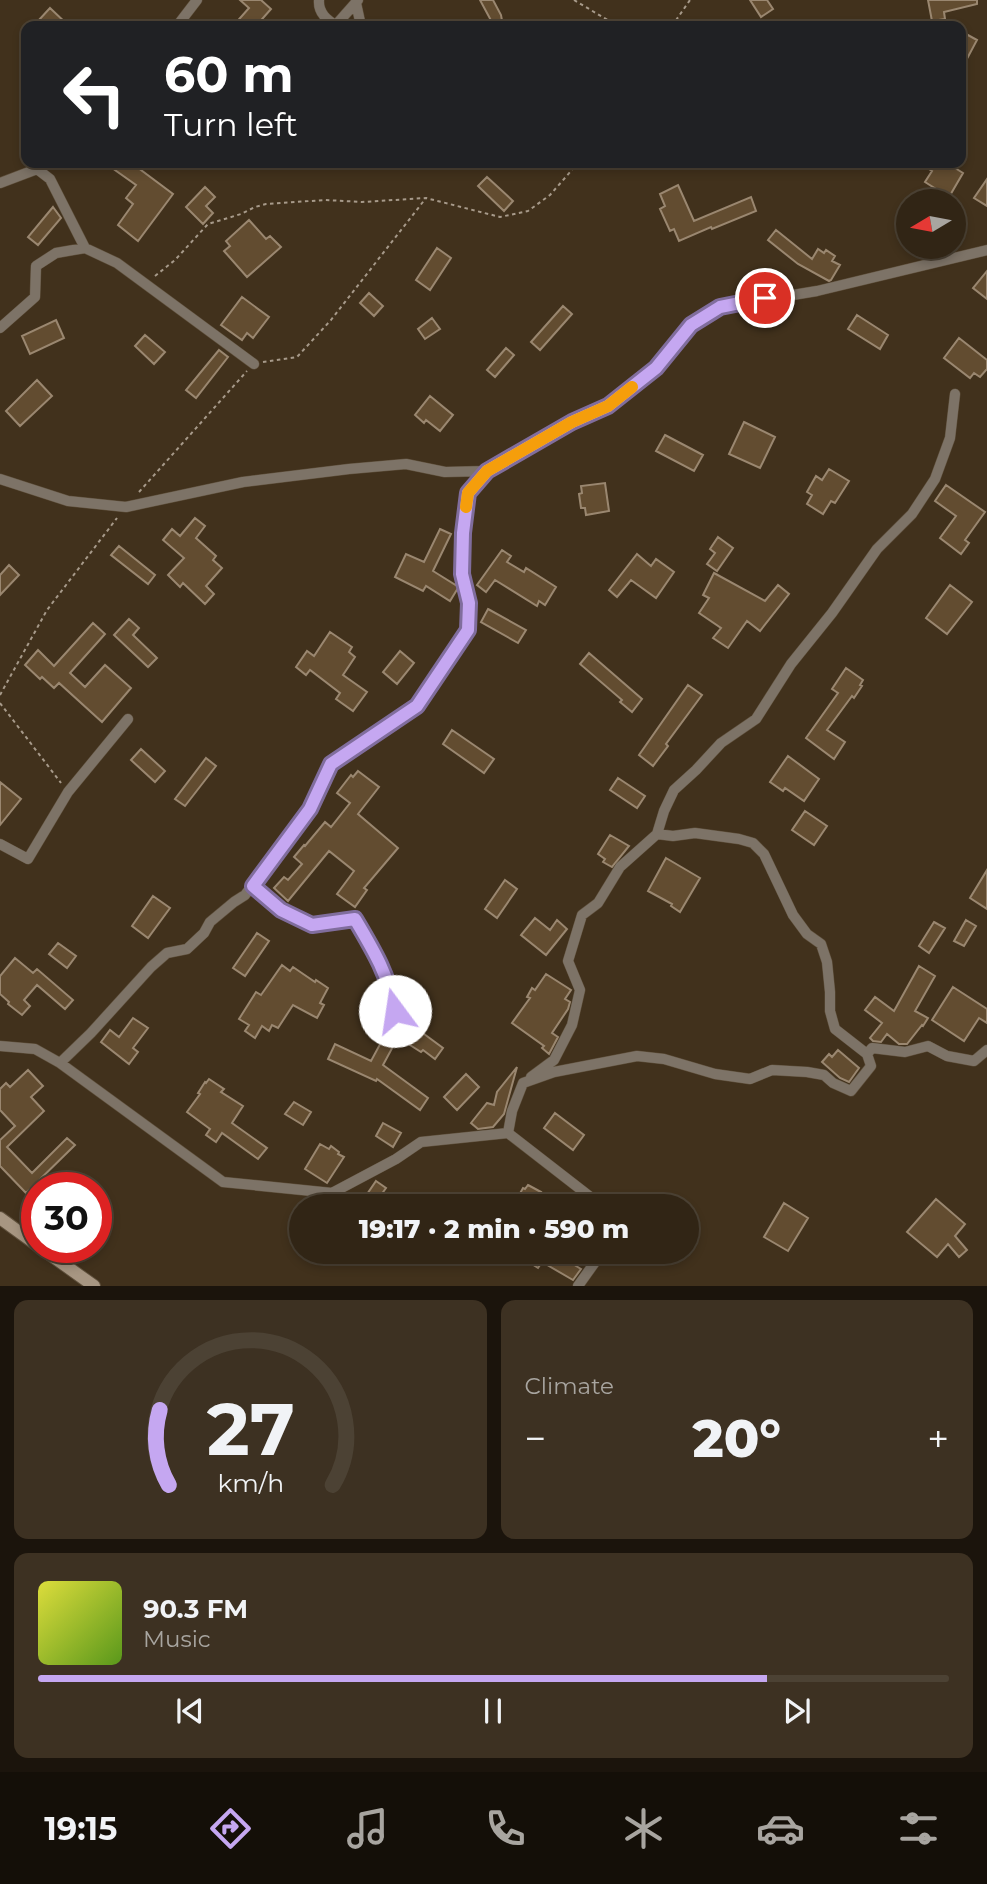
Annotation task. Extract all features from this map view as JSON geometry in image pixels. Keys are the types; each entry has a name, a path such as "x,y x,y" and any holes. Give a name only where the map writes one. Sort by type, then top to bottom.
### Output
{"street":[{"path":"181,21 197,0"},
{"path":"319,0 319,9 330,21"},
{"path":"340,21 357,1"},
{"path":"357,1 360,21"},
{"path":"0,183 37,168"},
{"path":"43,168 85,247"},
{"path":"0,328 35,297 36,266 56,253 85,247 117,262 254,364"},
{"path":"60,1063 151,967 167,953 187,949 204,933 210,922 245,895 310,809 331,764 417,706 468,630 469,603 462,574 463,533 468,493 487,471 572,422 608,406 656,368 691,325 720,307 817,291 987,250"},
{"path":"508,1133 512,1111 523,1083 554,1060 572,1025 580,990 568,961 582,915 598,903 620,867 657,834 674,790 721,743 757,719 792,664 877,549 912,514 935,479 950,438 955,394"},
{"path":"0,478 68,500 126,507 243,482 349,469 406,464 445,472 487,471"},
{"path":"0,844 28,859 68,793 128,719"},
{"path":"523,1083 554,1072 637,1056 664,1059 715,1074 750,1079 772,1070 807,1072 824,1075 833,1083 851,1091 871,1066 867,1055 835,1030 830,1011 827,962 821,944 807,934 793,915 764,854 753,843 739,839 695,833 657,834"},
{"path":"253,886 281,910 312,925 355,919 381,964 391,987 395,1011"},
{"path":"0,1045 35,1049 60,1063 223,1182 332,1193 396,1159 421,1142 508,1133 587,1194"},
{"path":"867,1055 873,1048 905,1052 928,1046 947,1056 974,1061 987,1050"},
{"path":"0,1218 21,1233"},
{"path":"62,1263 94,1286"},
{"path":"578,1286 594,1264"}],"path":[{"path":"574,0 609,21"},
{"path":"675,21 690,0"},
{"path":"146,283 174,260 208,224 254,207 325,200 362,202 426,198 500,217 528,211 550,194 573,168"},
{"path":"0,695 47,610 126,507 254,364 297,357 331,320 426,198"},
{"path":"0,703 68,793"}],"building":[{"path":"240,0 261,0 271,9 260,21 237,21 249,8"},
{"path":"480,0 493,0 502,21 491,21"},
{"path":"750,0 767,0 773,9 761,17"},
{"path":"928,0 977,0 977,4 944,12 945,19 932,21"},
{"path":"50,8 64,21 38,21"},
{"path":"966,34 977,40 966,61"},
{"path":"112,168 138,168 173,194 138,241 118,225 133,204 126,198 136,185"},
{"path":"927,168 955,168 963,173 954,189 936,189 925,182 932,171"},
{"path":"487,177 513,201 504,211 478,186"},
{"path":"987,179 987,206 974,198"},
{"path":"678,185 694,221 751,197 756,211 679,241 674,229 670,231 660,209 665,206 660,194"},
{"path":"205,187 215,197 206,206 213,213 203,224 186,207"},
{"path":"53,207 61,218 38,245 28,237"},
{"path":"249,220 266,239 270,236 281,247 247,277 224,251 230,246 226,241"},
{"path":"776,230 812,259 818,249 824,253 826,250 835,256 832,261 840,265 831,280 798,264 768,240"},
{"path":"437,248 451,258 430,290 416,280"},
{"path":"987,271 987,299 973,288"},
{"path":"369,293 383,306 374,316 360,303"},
{"path":"242,297 269,317 253,338 247,333 242,340 221,325"},
{"path":"563,306 572,314 540,350 531,342"},
{"path":"857,315 888,335 880,349 848,329"},
{"path":"432,318 440,329 425,339 418,329"},
{"path":"56,320 64,338 30,354 22,336"},
{"path":"145,335 165,352 154,364 135,346"},
{"path":"959,338 987,360 987,369 980,377 974,373 970,378 944,358"},
{"path":"506,348 514,355 495,377 487,370"},
{"path":"219,350 228,357 196,398 186,390"},
{"path":"37,380 52,396 20,426 6,411"},
{"path":"430,396 453,415 440,431 415,415"},
{"path":"744,422 775,437 760,468 729,454"},
{"path":"665,435 703,455 694,471 656,451"},
{"path":"829,469 849,481 835,503 831,501 823,514 807,504 812,495 807,492 816,476 822,480"},
{"path":"605,483 609,511 586,515 585,508 581,508 581,486"},
{"path":"946,485 985,512 965,540 969,543 961,554 940,538 956,516 935,501"},
{"path":"195,518 205,526 196,538 216,556 213,560 222,568 206,586 214,594 205,604 183,583 180,587 168,575 184,558 163,540 172,529 180,536"},
{"path":"440,529 451,534 433,571 457,586 450,601 426,586 423,591 395,577 406,554 424,562"},
{"path":"718,537 733,548 717,571 707,564 715,553 710,549"},
{"path":"119,546 155,575 148,584 111,555"},
{"path":"502,550 511,556 507,562 524,572 526,568 556,587 545,605 539,601 537,606 495,580 486,592 477,585"},
{"path":"637,554 651,566 656,559 674,572 656,598 631,580 617,597 609,590"},
{"path":"9,565 19,575 0,595 0,575"},
{"path":"714,573 765,601 778,585 789,594 760,631 747,621 728,648 713,638 721,628 699,613 709,598 703,595"},
{"path":"950,585 972,602 947,634 926,618"},
{"path":"488,609 526,630 518,643 481,622"},
{"path":"129,619 139,628 133,635 157,658 148,667 114,635"},
{"path":"93,623 105,634 70,673 85,687 105,665 131,688 102,722 59,683 54,688 25,665 38,650 54,666"},
{"path":"330,632 352,647 349,652 355,657 343,675 367,692 353,711 336,699 340,693 310,670 306,675 296,667 307,651 314,656"},
{"path":"400,651 414,663 397,684 383,672"},
{"path":"589,653 642,699 632,712 580,664"},
{"path":"846,668 863,680 854,698 852,696 827,730 845,742 834,759 806,738 838,693 832,689"},
{"path":"688,685 702,695 653,766 639,755"},
{"path":"452,730 494,759 484,773 443,744"},
{"path":"141,749 165,771 155,782 131,760"},
{"path":"788,756 819,779 804,801 770,782"},
{"path":"206,758 216,766 185,806 175,799"},
{"path":"358,771 379,787 358,814 398,848 364,888 367,890 355,907 337,894 354,871 329,851 288,901 274,888 284,877 288,880 302,864 294,857 304,845 325,822 331,827 350,803 337,793 351,775 353,777"},
{"path":"618,778 645,796 637,808 610,790"},
{"path":"0,782 21,799 0,825"},
{"path":"805,811 827,826 814,845 792,830"},
{"path":"610,835 629,846 612,867 603,862 605,859 598,854"},
{"path":"666,858 700,878 680,912 671,906 672,904 648,891"},
{"path":"987,870 987,909 970,898"},
{"path":"505,880 517,889 497,918 485,909"},
{"path":"153,896 170,908 148,938 132,926"},
{"path":"535,918 550,930 557,920 567,929 546,955 521,935"},
{"path":"966,920 976,926 964,946 954,941"},
{"path":"934,922 945,928 929,953 919,946"},
{"path":"257,933 269,941 245,976 233,968"},
{"path":"58,943 76,956 67,968 49,954"},
{"path":"15,958 33,973 37,969 73,1000 65,1009 37,985 24,1000 30,1006 22,1015 0,994 0,976"},
{"path":"282,965 290,971 293,967 328,988 320,1003 324,1005 317,1018 293,1005 278,1028 272,1025 269,1031 262,1026 255,1038 245,1031 249,1025 239,1019 256,992 261,995"},
{"path":"919,966 935,976 915,1011 928,1018 907,1044 899,1044 887,1034 881,1042 873,1041 870,1038 882,1023 865,1010 875,997 894,1011"},
{"path":"546,974 571,990 565,999 570,1002 568,1009 552,1033 558,1037 549,1054 542,1048 544,1046 512,1023 530,998 527,997 532,988 535,990"},
{"path":"953,987 987,1009 987,1023 979,1018 964,1041 932,1020"},
{"path":"133,1018 148,1028 133,1048 138,1052 129,1064 101,1042 110,1030 119,1037"},
{"path":"420,1031 443,1048 435,1059 410,1045"},
{"path":"385,1035 396,1041 383,1065 428,1098 420,1110 377,1079 376,1081 328,1059 335,1044 371,1061"},
{"path":"838,1050 859,1068 849,1082 840,1078 822,1062 829,1054 832,1057"},
{"path":"517,1067 504,1114 493,1127 478,1129 471,1123 487,1103 494,1105 497,1092"},
{"path":"28,1070 43,1086 31,1097 44,1111 7,1147 31,1172 21,1172 21,1188 0,1166 0,1140 15,1126 0,1110 0,1089 6,1083 10,1087"},
{"path":"466,1074 479,1087 457,1110 444,1097"},
{"path":"209,1079 224,1089 221,1092 243,1106 232,1123 267,1148 258,1159 222,1133 216,1142 206,1135 210,1129 187,1112"},
{"path":"294,1102 311,1112 303,1125 285,1114"},
{"path":"555,1113 584,1135 573,1150 544,1128"},
{"path":"383,1123 401,1133 393,1147 376,1136"},
{"path":"67,1138 75,1145 47,1172 33,1172"},
{"path":"320,1144 329,1149 331,1146 344,1157 327,1183 305,1169"},
{"path":"376,1181 386,1188 382,1194 367,1194"},
{"path":"528,1185 541,1192 520,1194"},
{"path":"936,1199 965,1224 955,1236 967,1250 959,1257 948,1244 937,1257 907,1232"},
{"path":"784,1203 808,1218 788,1251 764,1237"},
{"path":"545,1264 573,1264 581,1269 573,1280"}],"slow traffic":[{"path":"466,507 468,493 487,471 572,422 608,406 632,387"}],"route":[{"path":"395,1011 391,987 355,919 312,925 281,910 253,886 310,809 331,764 417,706 468,630 469,603 462,574 463,533 468,493 487,471 572,422 608,406 656,368 691,325 720,307 765,298"}]}
